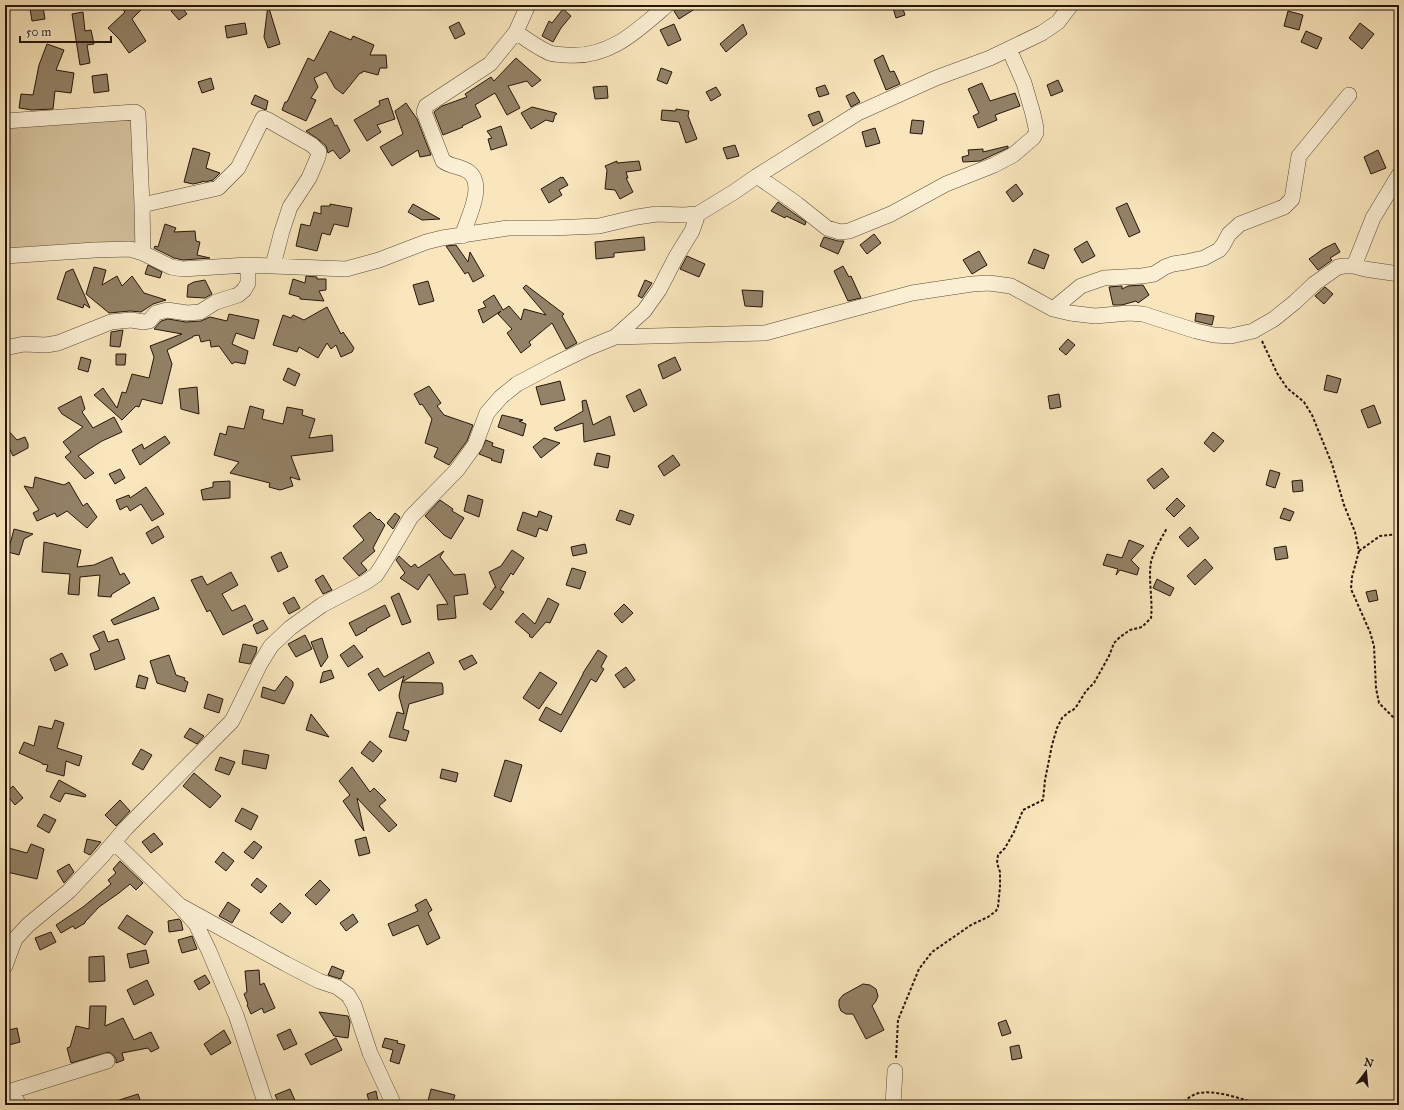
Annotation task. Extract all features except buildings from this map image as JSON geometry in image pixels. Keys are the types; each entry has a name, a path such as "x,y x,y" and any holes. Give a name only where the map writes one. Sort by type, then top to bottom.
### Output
{"street":[{"path":"462,236 476,197 477,190 474,179 470,172 460,167 448,164 444,161 424,112 426,106 490,64 516,32 528,5"},
{"path":"516,32 552,54 578,56 613,47 636,32 667,5"},
{"path":"5,256 130,249 143,253 171,267 182,269 273,265 312,269 346,269 379,260 426,242 442,238 508,228 599,226 657,214 698,214 858,113 936,78 990,58 1042,33 1058,22 1071,5"},
{"path":"757,176 797,204 827,228 840,232 849,231 891,214 946,184 994,165 1013,155 1033,138 1036,133 1024,83 1009,49"},
{"path":"1053,309 1082,286 1104,278 1154,274 1173,264 1204,258 1219,250 1223,246 1229,234 1240,224 1284,207 1292,199 1299,156 1349,95"},
{"path":"5,121 135,112 138,114 143,253"},
{"path":"142,205 218,188 238,168 263,118 268,120 312,145 319,152 309,178 290,207 273,265"},
{"path":"1354,266 1373,218 1399,175"},
{"path":"5,966 15,939 28,925 69,891 145,809 208,747 232,721 260,664 271,646 290,628 316,610 376,575 411,517 458,470 474,445 487,412 501,397 517,384 551,366 615,337 644,311 659,290 676,257 692,231 698,214"},
{"path":"5,348 24,344 46,345 58,343 111,322 131,320 144,322 149,320 156,313 167,310 187,313 200,312 216,302 238,295 244,290 248,283 248,265"},
{"path":"615,337 765,333 912,293 989,283 1011,286 1053,309 1070,313 1095,316 1129,313 1143,314 1196,331 1214,335 1231,336 1253,331 1274,319 1314,284 1331,272 1344,266 1354,266 1399,274"},
{"path":"114,842 179,904 196,924 236,1015 266,1105"},
{"path":"179,904 279,960 337,987 348,995 354,1005 370,1053 394,1105"},
{"path":"19,1105 8,1092 107,1061"},
{"path":"893,1105 895,1071"}],"path":[{"path":"1253,331 1263,343 1277,373 1288,388 1304,402 1312,415 1332,464 1344,505 1355,532 1358,551 1352,576 1351,589 1370,632 1374,646 1376,688 1379,703 1399,723"},
{"path":"895,1071 898,1020 919,969 932,952 971,925 988,917 996,911 998,907 1000,887 1000,872 997,863 998,855 1005,848 1014,832 1023,810 1043,800 1045,780 1052,745 1057,728 1062,718 1076,707 1086,691 1094,683 1110,656 1114,643 1130,630 1142,627 1151,618 1151,562 1154,551 1167,528"},
{"path":"1358,551 1380,536 1399,534"},
{"path":"1180,1105 1196,1094 1203,1093 1237,1097 1261,1105"},
{"path":"1005,1105 1015,1101 1026,1102 1033,1105"},
{"path":"910,1105 924,1102 936,1105"}],"shaded area":[{"path":"144,115 149,242 5,252 5,124"}]}
